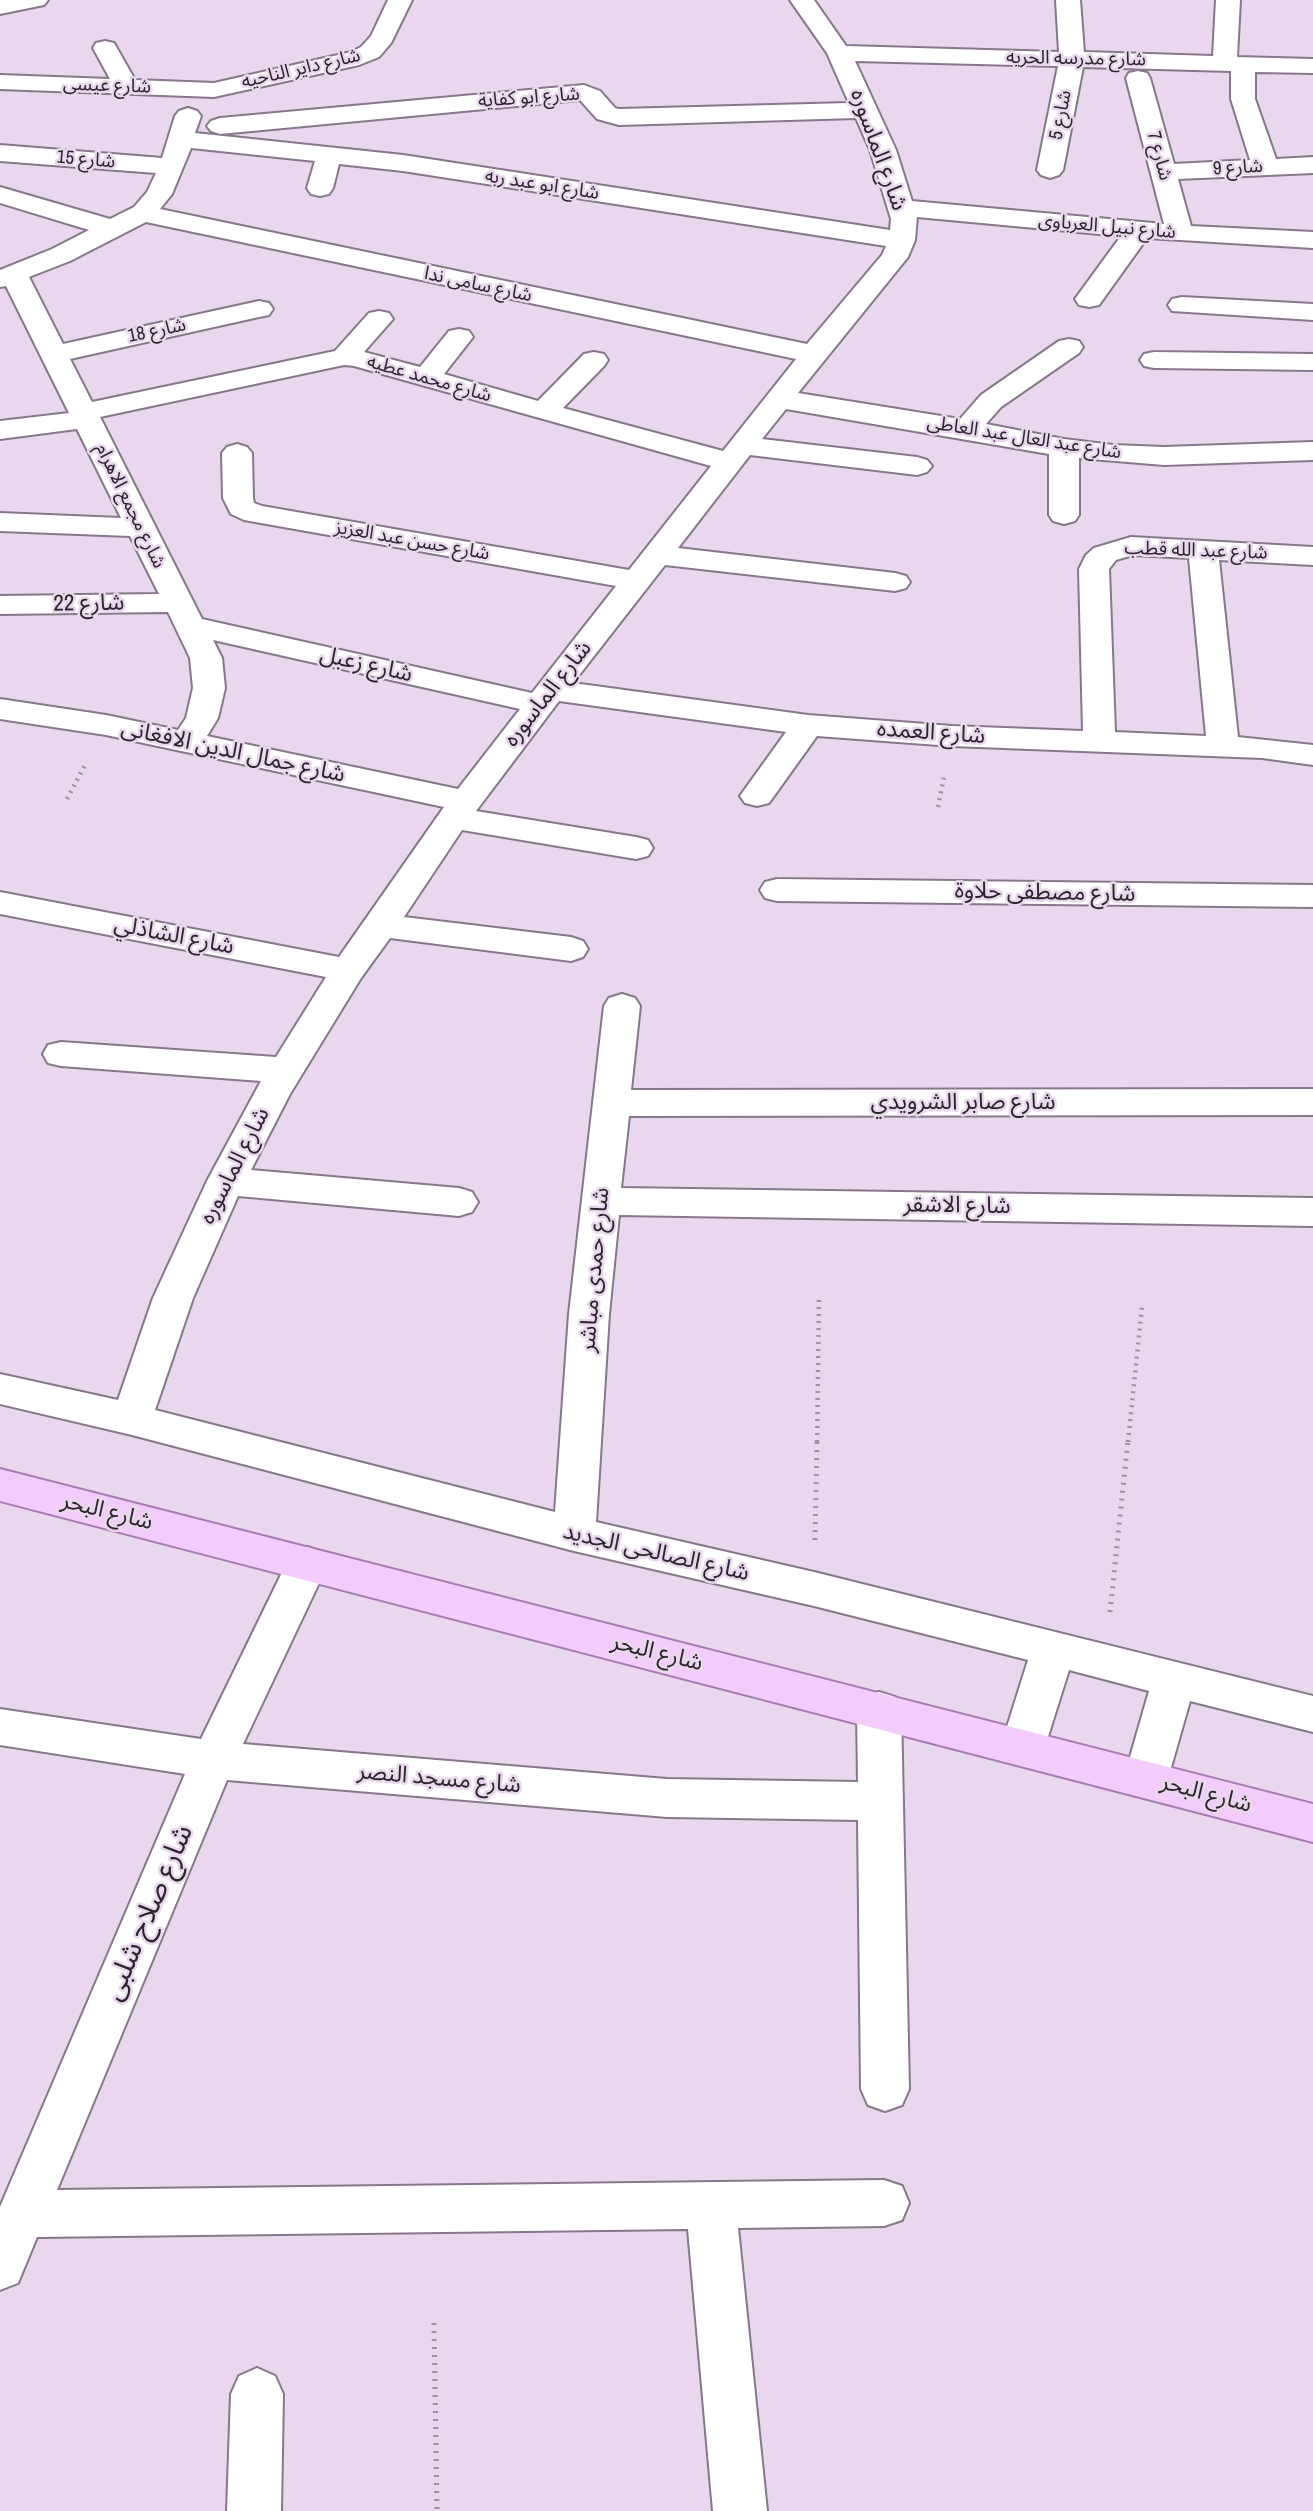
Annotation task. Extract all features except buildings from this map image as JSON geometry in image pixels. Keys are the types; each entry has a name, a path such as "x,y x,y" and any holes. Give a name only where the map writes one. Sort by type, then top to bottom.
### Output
{"main road":[{"name":"شارع البحر","path":"0,1485 1023,1746 1313,1823"}],"street":[{"path":"0,7 36,0"},
{"name":"شارع داير الناحيه","path":"214,90 359,58 370,52 382,38 400,0"},
{"name":"شارع الماسوره","path":"132,1419 173,1298 226,1181 286,1070 348,970 381,926 459,809 814,354 895,257 902,240 902,208 867,110 839,53 802,0"},
{"name":"شارع 5","path":"1050,170 1072,59 1068,0"},
{"path":"1228,0 1234,63 1265,166"},
{"path":"105,48 127,87"},
{"name":"شارع مدرسه الحريه","path":"839,53 1313,66"},
{"name":"شارع 7","path":"1138,78 1180,233"},
{"name":"شارع عيسى","path":"0,82 214,90"},
{"path":"7,276 114,229 143,213 159,194 172,167 190,110 214,90"},
{"name":"شارع ابو كفاية","path":"181,134 584,92 612,117 867,110"},
{"name":"شارع ابو عبد ربه","path":"181,134 428,167 902,240"},
{"name":"شارع 15","path":"0,153 172,167"},
{"path":"320,188 330,155"},
{"name":"شارع 9","path":"1163,172 1313,165"},
{"path":"0,195 114,229"},
{"name":"شارع نبيل العرباوى","path":"902,208 1139,230 1313,240"},
{"name":"شارع سامى ندا","path":"143,213 814,354"},
{"path":"1089,299 1139,230"},
{"name":"شارع مجمع الاهرام","path":"7,276 54,354 206,658 209,688 202,718 187,741"},
{"path":"1182,305 1313,312"},
{"name":"شارع 18","path":"54,354 259,309"},
{"path":"344,357 379,319"},
{"path":"426,378 459,337"},
{"path":"967,429 991,401 1069,346"},
{"name":"شارع محمد عطيه","path":"0,430 86,416 344,357 544,412 737,454 917,466"},
{"path":"544,412 594,360"},
{"path":"1154,360 1313,362"},
{"name":"شارع عبد العال عبد العاطى","path":"780,399 967,429 1064,448 1164,456 1313,451"},
{"path":"1064,448 1064,515"},
{"name":"شارع حسن عبد العزيز","path":"237,453 238,498 241,508 256,514 638,581"},
{"path":"0,522 142,528"},
{"name":"شارع عبد الله قطب","path":"1099,742 1094,569 1097,561 1105,554 1131,546 1313,556"},
{"path":"1203,549 1223,747"},
{"path":"658,555 895,582"},
{"name":"شارع 22","path":"0,605 185,614"},
{"name":"شارع زعبل","path":"185,614 545,697"},
{"name":"شارع العمده","path":"545,697 808,725 952,736 1223,747 1313,754"},
{"name":"شارع جمال الدين الافغانى","path":"0,709 106,725 187,741 459,809 636,848"},
{"path":"757,796 808,725"},
{"name":"شارع مصطفى حلاوة","path":"777,890 1313,896"},
{"name":"شارع الشاذلي","path":"0,903 348,970"},
{"path":"381,926 571,949"},
{"name":"شارع حمدى مباشر","path":"574,1534 600,1201 622,1006"},
{"path":"61,1054 286,1070"},
{"name":"شارع صابر الشرويدي","path":"613,1103 1313,1102"},
{"path":"226,1181 459,1202"},
{"name":"شارع الاشقر","path":"600,1201 1313,1212"},
{"name":"شارع الصالحى الجديد","path":"0,1389 132,1419 574,1534 814,1589 1313,1714"},
{"name":"شارع صلاح شلبى","path":"0,2266 213,1760 307,1564"},
{"path":"1023,1746 1053,1651"},
{"path":"1146,1778 1174,1679"},
{"path":"879,1710 886,2089"},
{"name":"شارع مسجد النصر","path":"0,1727 213,1760 667,1798 880,1801"},
{"path":"23,2214 884,2203"},
{"path":"711,2205 740,2511"},
{"path":"254,2511 257,2394"}],"path":[{"path":"814,1589 819,1298"},
{"path":"1105,1662 1142,1307"},
{"path":"434,2323 437,2511"}]}
